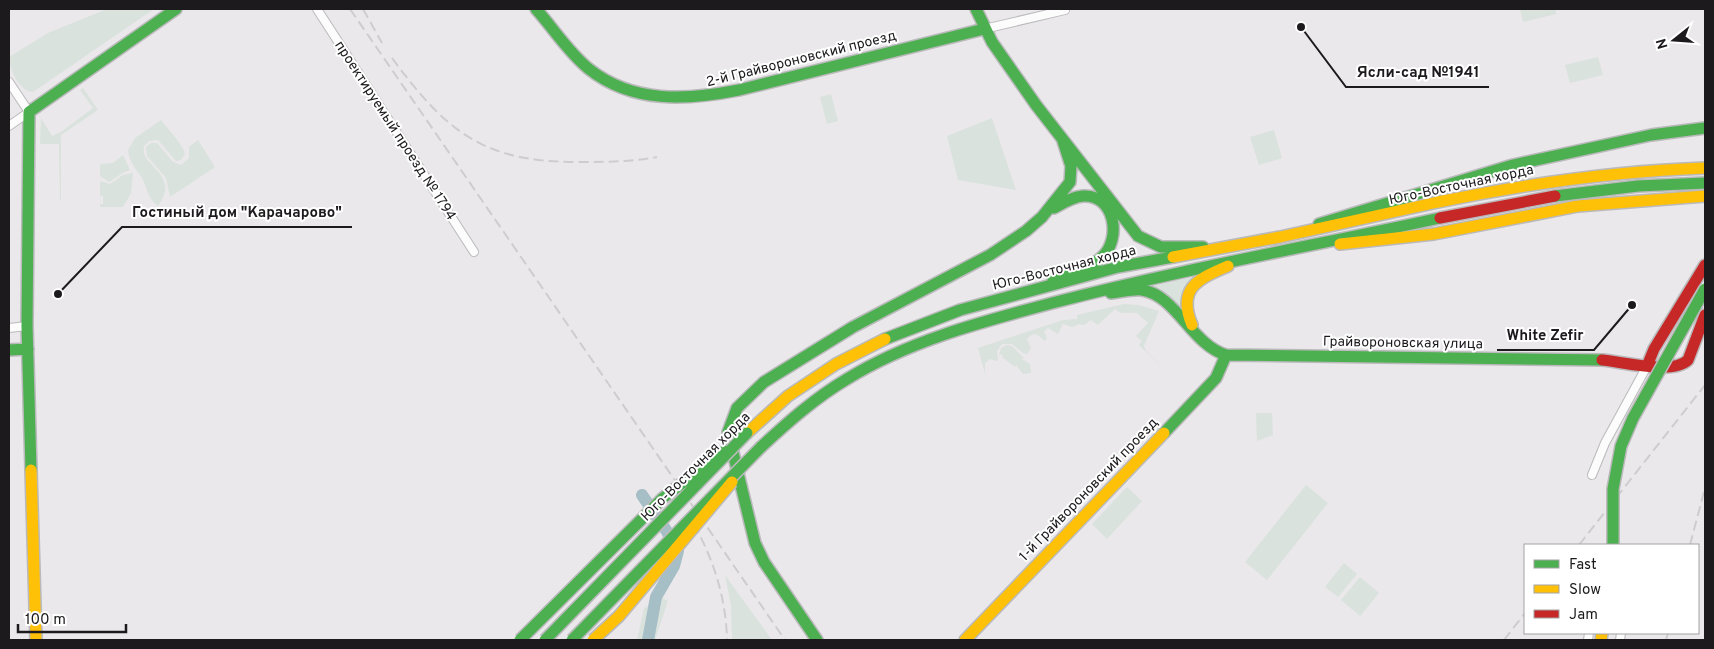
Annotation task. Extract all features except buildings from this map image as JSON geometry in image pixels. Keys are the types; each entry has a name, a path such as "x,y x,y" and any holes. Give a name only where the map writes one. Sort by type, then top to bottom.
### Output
{"main road":[{"path":"36,640 27,326 29,112 176,9"},
{"name":"2-й Грайвороновский проезд","path":"536,9 590,70 612,84 631,91 672,98 710,97 984,29"},
{"path":"976,9 984,29 1063,142 1088,170 1138,236 1147,244 1169,248 1235,244"},
{"path":"1280,237 1346,214 1513,166 1633,139 1703,128"},
{"path":"817,640 764,562 755,543 728,432 730,416 740,402 788,367 857,324 990,256 1028,232 1048,212 1070,182 1071,165 1063,142"},
{"name":"Юго-Восточная хорда","path":"545,640 747,433 788,396 843,360 925,322 1013,295 1118,267 1280,237 1438,202 1571,178 1623,172 1705,168"},
{"name":"Юго-Восточная хорда","path":"572,640 761,447 824,393 880,362 962,330 1123,284 1306,248 1440,218 1565,193 1626,186 1705,183"},
{"path":"1306,248 1434,234 1578,206 1705,196"},
{"path":"1013,295 1087,267 1106,254 1112,244 1115,232 1111,215 1107,208 1093,198 1076,197 1048,212"},
{"path":"1196,334 1185,308 1188,292 1192,286 1209,274 1238,261"},
{"path":"1647,366 1654,349 1703,269"},
{"path":"1613,544 1613,489 1621,446 1637,410 1705,289"},
{"name":"Грайвороновская улица","path":"1066,299 1144,290 1160,298 1212,351 1226,355 1602,360 1628,361 1647,366 1672,368 1686,362 1705,315"},
{"path":"9,350 28,349"},
{"name":"1-й Грайвороновский проезд","path":"965,640 1216,378 1226,355"},
{"path":"520,640 664,498 747,433"},
{"path":"593,640 619,616 761,447"}],"street":[{"name":"проектируемый проезд № 1794","path":"317,9 474,252"},
{"path":"984,29 1065,10"},
{"path":"9,82 29,112 9,126"},
{"path":"9,328 27,326"},
{"path":"1592,475 1605,443 1647,366"}],"shaded area":[{"path":"107,9 154,9 33,92 28,91 20,84 13,73 9,57 48,33"},
{"path":"1520,9 1555,9 1556,14 1523,22"},
{"path":"1598,57 1603,75 1570,83 1565,65"},
{"path":"83,88 98,110 61,135 60,200 59,144 40,144 41,118 52,136 61,132 93,108 80,90"},
{"path":"831,94 838,121 827,124 820,97"},
{"path":"992,118 1016,190 958,180 947,136"},
{"path":"161,120 179,142 185,154 181,160 176,161 158,140 149,141 144,146 147,160 163,178 165,186 164,195 158,206 149,195 143,179 131,160 128,150 135,138"},
{"path":"1274,130 1282,158 1259,165 1250,137"},
{"path":"198,140 215,167 170,197 166,178 147,156 146,147 151,143 157,143 173,162 181,165 189,158 189,147"},
{"path":"123,155 130,170 109,182 100,176 100,164 113,163"},
{"path":"133,173 131,193 123,207 100,207 100,204 103,204 103,196 100,196 100,181 110,184 123,175"},
{"path":"1195,277 1181,312 1145,287"},
{"path":"1124,304 1139,305 1159,311 1144,346 1146,351 1169,374 1139,345 1142,341 1136,336 1148,323 1137,313 1120,313 1115,309 1098,325 1091,320 1084,325 1079,324 1072,327 1063,324 1058,334 1048,328 1044,332 1047,338 1045,341 1036,334 1031,335 1027,339 1031,348 1027,354 1012,344 1002,344 997,351 998,360 990,359 985,363 985,374 978,348 1063,320 1077,319 1077,315"},
{"path":"1007,345 1012,346 1024,358 1022,359 1030,364 1031,373 1023,374 1016,365 1015,367 1003,358 1002,354 999,355 1001,348"},
{"path":"1256,413 1272,413 1273,435 1257,441"},
{"path":"1306,485 1328,503 1267,580 1245,562"},
{"path":"1127,487 1142,501 1107,539 1092,524"},
{"path":"1344,563 1357,574 1338,597 1325,587"},
{"path":"725,575 772,640 732,640 731,606"},
{"path":"1360,577 1379,593 1360,616 1341,600"},
{"path":"662,598 668,601 655,640 637,640 644,608"}],"waterway":[{"path":"642,495 678,551 674,566 656,597 648,640"}],"railway":[{"path":"350,9 785,640"},
{"path":"363,9 382,43"},
{"path":"392,58 430,105 449,123 469,137 491,148 516,156 544,161 607,162 657,157"},
{"path":"1580,544 1705,385"},
{"path":"1690,544 1705,488"},
{"path":"694,524 718,580 724,609 727,640"},
{"path":"1504,640 1524,614"},
{"path":"1666,640 1668,634"}],"traffic: fast":[{"path":"31,470 27,326 29,112 176,9"},
{"path":"536,9 581,62 606,80 642,94 681,97 739,90 984,29"},
{"path":"976,9 992,42 1036,105 1138,236 1161,247 1203,247"},
{"path":"1319,224 1513,165 1651,135 1705,128"},
{"path":"817,640 764,562 755,543 728,432 737,408 764,382 853,327 990,255 1026,231 1042,217 1070,182 1071,166 1063,141"},
{"path":"1555,196 1638,186 1705,183"},
{"path":"1053,280 1085,268 1102,257 1112,240 1113,229 1112,219 1108,210 1102,202 1094,197 1083,196 1075,198 1054,208"},
{"path":"761,447 802,411 847,379 896,353 949,333 1104,290 1440,218"},
{"path":"885,339 960,310 1118,267 1173,257"},
{"path":"1613,544 1613,489 1621,446 1633,418 1705,289"},
{"path":"1111,293 1142,290 1154,294 1165,301 1203,341 1226,355 1602,360"},
{"path":"9,350 28,349"},
{"path":"1164,433 1216,378 1226,355"},
{"path":"545,640 747,433"},
{"path":"572,640 761,447"},
{"path":"520,640 663,498 724,451"}],"traffic: slow":[{"path":"1438,202 1571,179 1705,168"},
{"path":"1340,244 1434,234 1578,206 1705,196"},
{"path":"1173,257 1280,237 1438,202"},
{"path":"1192,325 1187,302 1193,287 1207,276 1228,266"},
{"path":"747,433 788,396 836,364 885,339"},
{"path":"965,640 1164,433"},
{"path":"31,470 36,640"},
{"path":"593,640 619,616 732,482"},
{"path":"1601,640 1602,634"}],"traffic: jam":[{"path":"1440,218 1555,196"},
{"path":"1647,366 1654,349 1705,265"},
{"path":"1602,360 1660,367 1671,367 1681,364 1688,360 1705,315"}],"place":[{"name":"Ясли-сад №1941","path":"1301,27"},
{"name":"Гостиный дом \"Карачарово\"","path":"58,294"},
{"name":"White Zefir","path":"1632,305"}]}
